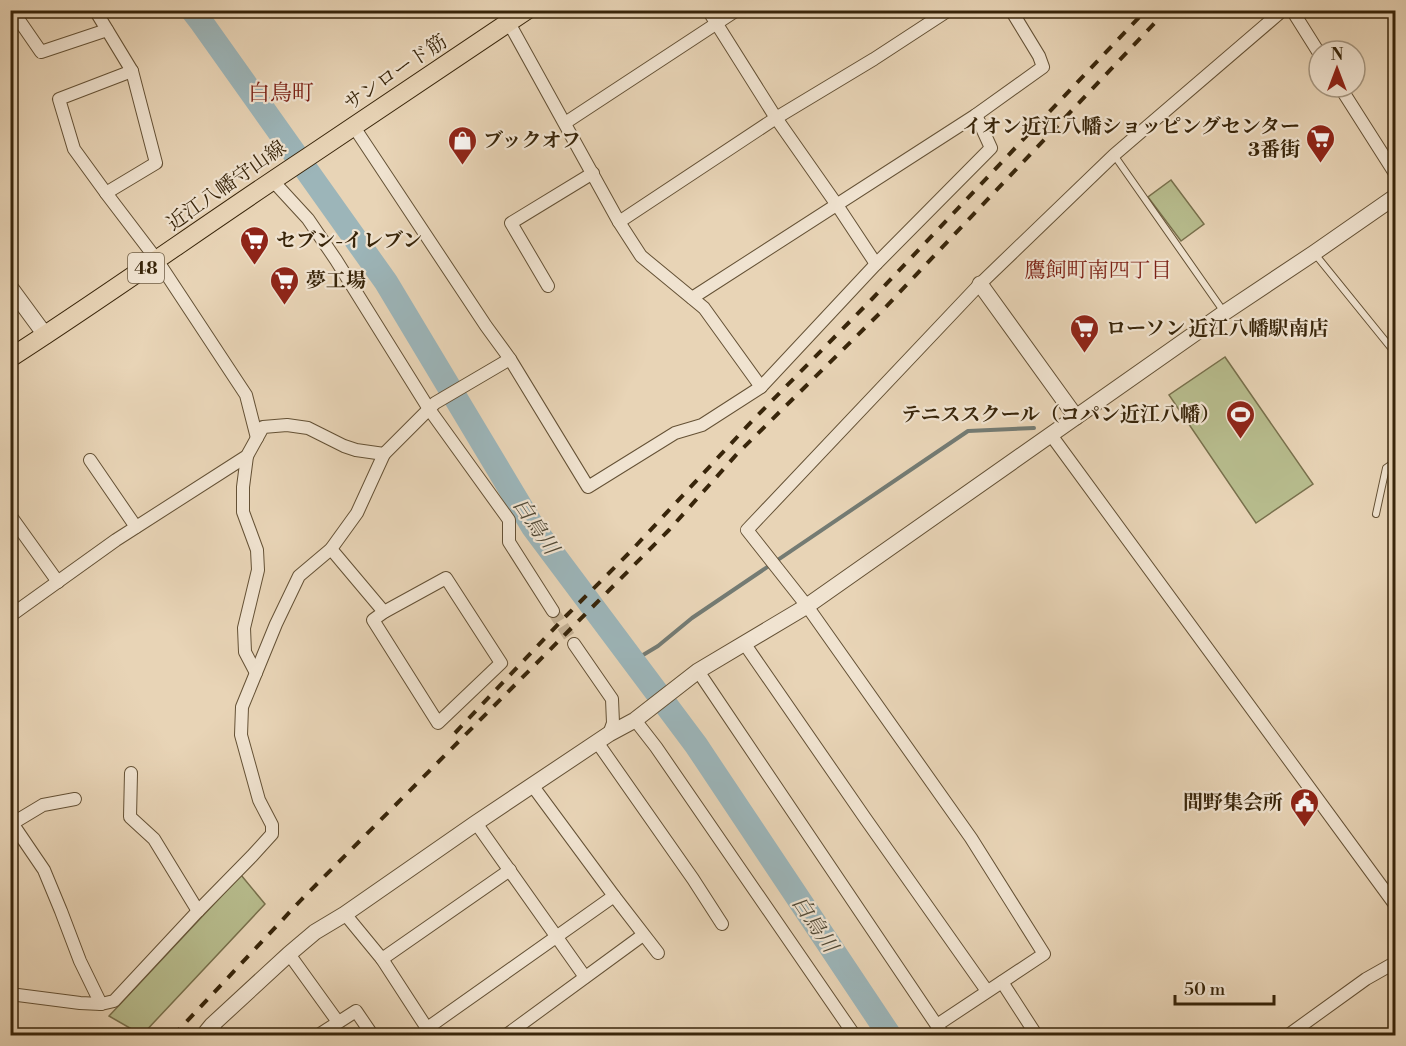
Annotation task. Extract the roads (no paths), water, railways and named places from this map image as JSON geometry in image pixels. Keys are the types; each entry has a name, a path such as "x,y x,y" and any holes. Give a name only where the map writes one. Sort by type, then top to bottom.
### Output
{"main road":[{"name":"サンロード筋","path":"351,129 504,17 527,10"},
{"name":"近江八幡守山線","path":"10,358 46,336 351,129"}],"street":[{"path":"12,10 40,52 107,30"},
{"path":"95,10 132,71 156,163 106,193"},
{"path":"708,10 776,118 876,264"},
{"path":"565,123 737,10"},
{"path":"619,222 776,118 874,59 949,10"},
{"path":"692,298 976,115 1043,67 1040,56 1011,10"},
{"path":"698,671 940,1030 987,991 1044,954 971,838 807,606 747,530 980,284 1114,155 1283,10"},
{"path":"1292,10 1310,39"},
{"path":"504,17 619,222 641,256 704,308 761,387"},
{"path":"132,71 59,99 74,149 157,260 246,395 257,438"},
{"path":"1348,99 1395,175"},
{"path":"351,129 510,359 588,487 675,433 702,425 761,387 876,264 991,148 976,115"},
{"path":"548,286 511,223 593,173"},
{"path":"276,179 308,219 509,520 509,542 553,611"},
{"path":"211,1032 289,954 315,932 345,914 532,785 603,738 635,720 698,671 807,606 1224,313 1393,202"},
{"path":"980,284 1076,417"},
{"path":"10,287 46,336"},
{"path":"10,994 80,1003 101,1004 114,1001 272,834 272,825 259,800 241,735 242,707 276,624 300,576 331,549 357,513 384,454 432,406 510,359"},
{"path":"256,673 245,652 244,628 258,570 258,550 243,512 243,487 247,456 262,427 286,425 308,428 344,446 384,454"},
{"path":"1051,435 1395,906"},
{"path":"10,616 136,527 247,456"},
{"path":"90,460 136,527"},
{"path":"10,515 58,582"},
{"path":"331,549 384,612"},
{"path":"446,578 501,663 438,723 372,620 384,612 446,578"},
{"path":"744,643 987,991"},
{"path":"574,644 612,699 613,723 603,738"},
{"path":"635,720 855,1035"},
{"path":"603,738 723,924"},
{"path":"131,773 130,817 154,839 198,911"},
{"path":"532,785 658,953"},
{"path":"75,799 43,805 12,821 44,870 80,961 101,1004"},
{"path":"476,823 585,977"},
{"path":"382,959 510,870"},
{"path":"345,914 382,959 429,1032 614,896"},
{"path":"505,1035 643,935"},
{"path":"289,954 338,1022"},
{"path":"1287,1035 1357,985 1395,962"},
{"path":"1002,982 1037,1035"},
{"path":"317,1035 356,1011 373,1035"}],"lane":[{"path":"1114,155 1224,313"},
{"path":"1314,253 1395,354"},
{"path":"1376,514 1386,468 1395,461"}],"waterway":[{"name":"白鳥川","path":"192,10 386,282 533,527 696,745 890,1036"},
{"path":"633,661 658,646 692,618 968,431 1034,428"}],"tunnel":[{"path":"553,611 574,644"}],"railway":[{"path":"455,733 1146,10"},
{"path":"173,1036 302,899 669,530 737,454 880,313 1167,10"}],"place":[{"name":"イオン近江八幡ショッピングセンター 3番街","path":"1321,164"},
{"name":"ブックオフ","path":"462,166"},
{"name":"セブン-イレブン","path":"255,266"},
{"name":"夢工場","path":"285,306"},
{"name":"ローソン 近江八幡駅南店","path":"1085,354"},
{"name":"テニススクール（コパン近江八幡）","path":"1241,440"},
{"name":"間野集会所","path":"1304,828"}],"district":[{"name":"白鳥町","path":"281,92"},
{"name":"鷹飼町南四丁目","path":"1098,270"}]}
